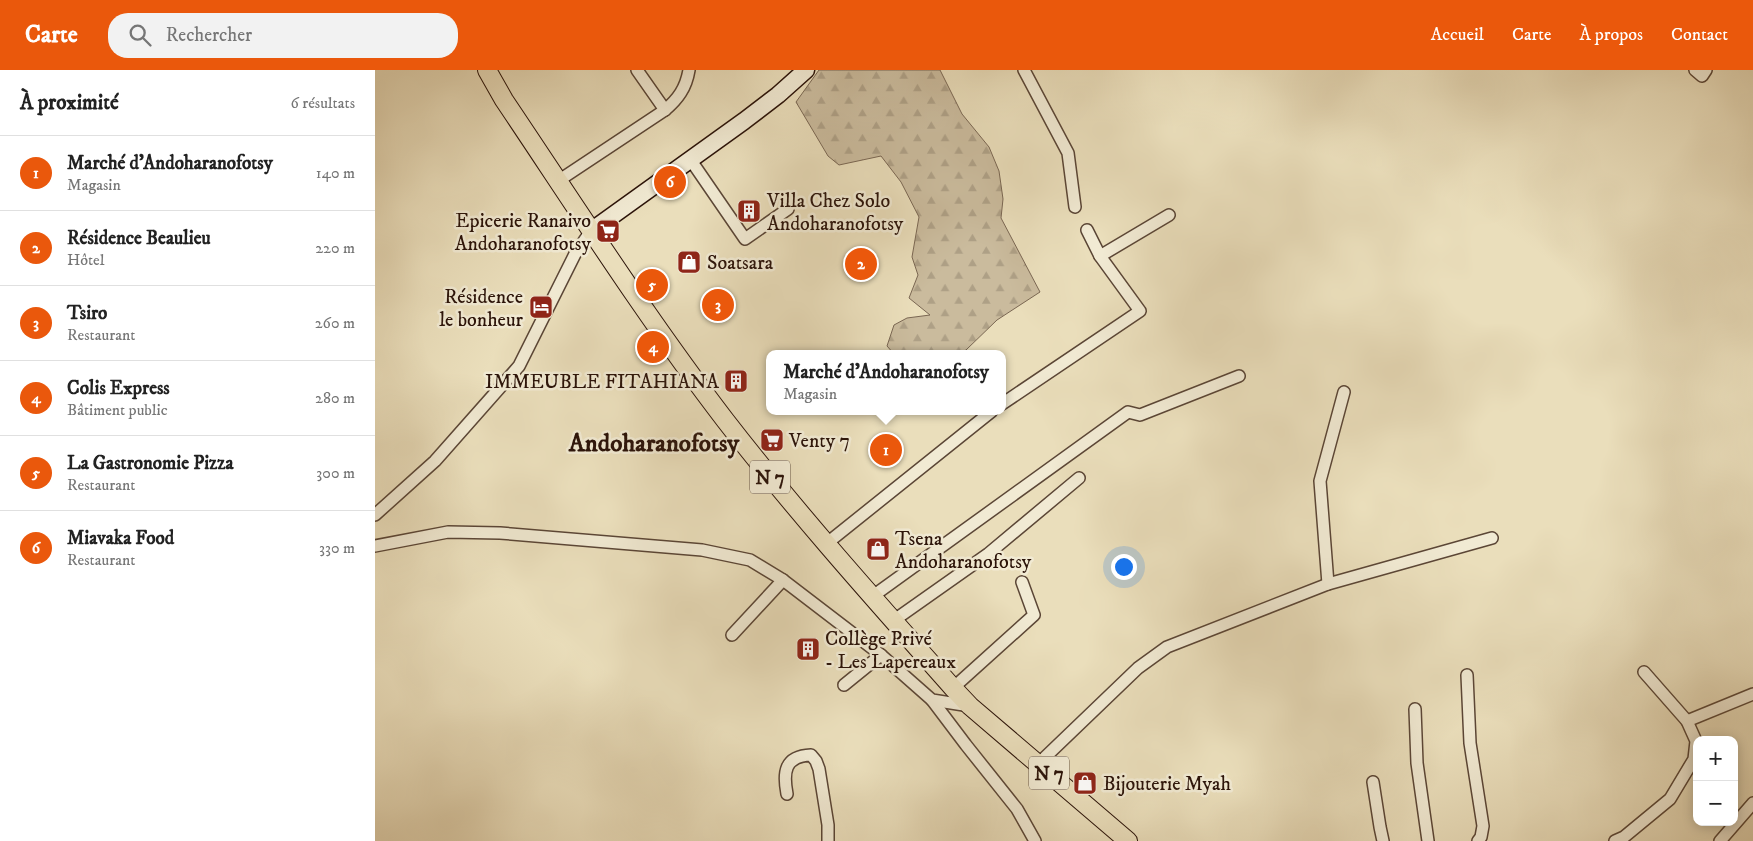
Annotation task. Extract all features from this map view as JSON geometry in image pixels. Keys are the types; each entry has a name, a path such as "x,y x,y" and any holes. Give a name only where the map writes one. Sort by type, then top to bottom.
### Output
{"main road":[{"name":"N 7","path":"487,70 504,100 657,326 725,419 827,544 970,706 1127,841"}],"street":[{"path":"637,70 665,110"},
{"path":"558,181 665,110 678,99 688,79 689,70"},
{"path":"375,516 435,461 519,366 575,254 591,231 744,121 778,95 806,70"},
{"path":"1024,70 1068,153 1075,207"},
{"path":"1695,70 1702,76 1706,70"},
{"path":"690,159 745,239 788,209"},
{"path":"1101,256 1169,215"},
{"path":"1006,401 1140,311 1101,256 1087,230"},
{"path":"873,596 1128,412 1140,415 1239,376"},
{"path":"1328,584 1320,481 1344,392"},
{"path":"827,544 987,415"},
{"path":"893,621 989,554 1079,478"},
{"path":"375,546 448,532 500,533 702,550 750,560 783,580 881,654 932,700 1017,809 1035,841"},
{"path":"1038,764 1138,668 1167,647 1328,584 1492,538"},
{"path":"732,635 783,580"},
{"path":"953,688 1034,615 1022,582"},
{"path":"844,685 881,654"},
{"path":"1615,841 1624,837 1670,799 1694,759 1696,742 1687,721 1644,672"},
{"path":"1467,674 1470,743 1483,826 1481,837 1478,841"},
{"path":"1687,721 1753,694"},
{"path":"932,700 970,706"},
{"path":"1415,709 1417,763 1428,841"},
{"path":"787,794 785,772 790,762 800,756 811,755 819,769 828,825 828,841"},
{"path":"1373,782 1379,827 1383,841"},
{"path":"1720,841 1753,803"}],"green space":[{"path":"819,70 940,70 962,114 989,147 999,171 1003,199 1001,218 1040,292 997,320 966,350 890,350 887,346 894,325 907,318 930,315 909,298 918,275 912,257 919,217 901,182 881,156 839,165 828,156 796,102"}],"place":[{"name":"Miavaka Food","path":"670,182"},
{"name":"Villa Chez Solo Andoharanofotsy","path":"749,211"},
{"name":"Epicerie Ranaivo Andoharanofotsy","path":"608,231"},
{"name":"Soatsara","path":"689,262"},
{"name":"Résidence Beaulieu","path":"861,264"},
{"name":"La Gastronomie Pizza","path":"652,285"},
{"name":"Tsiro","path":"718,305"},
{"name":"Résidence le bonheur","path":"541,307"},
{"name":"Colis Express","path":"653,347"},
{"name":"IMMEUBLE FITAHIANA","path":"736,381"},
{"name":"Venty 7","path":"772,440"},
{"name":"Marché d'Andoharanofotsy","path":"886,450"},
{"name":"Tsena Andoharanofotsy","path":"878,549"},
{"name":"Collège Privé - Les Lapereaux","path":"808,649"},
{"name":"Bijouterie Myah","path":"1085,783"}],"district":[{"name":"Andoharanofotsy","path":"654,442"}]}
